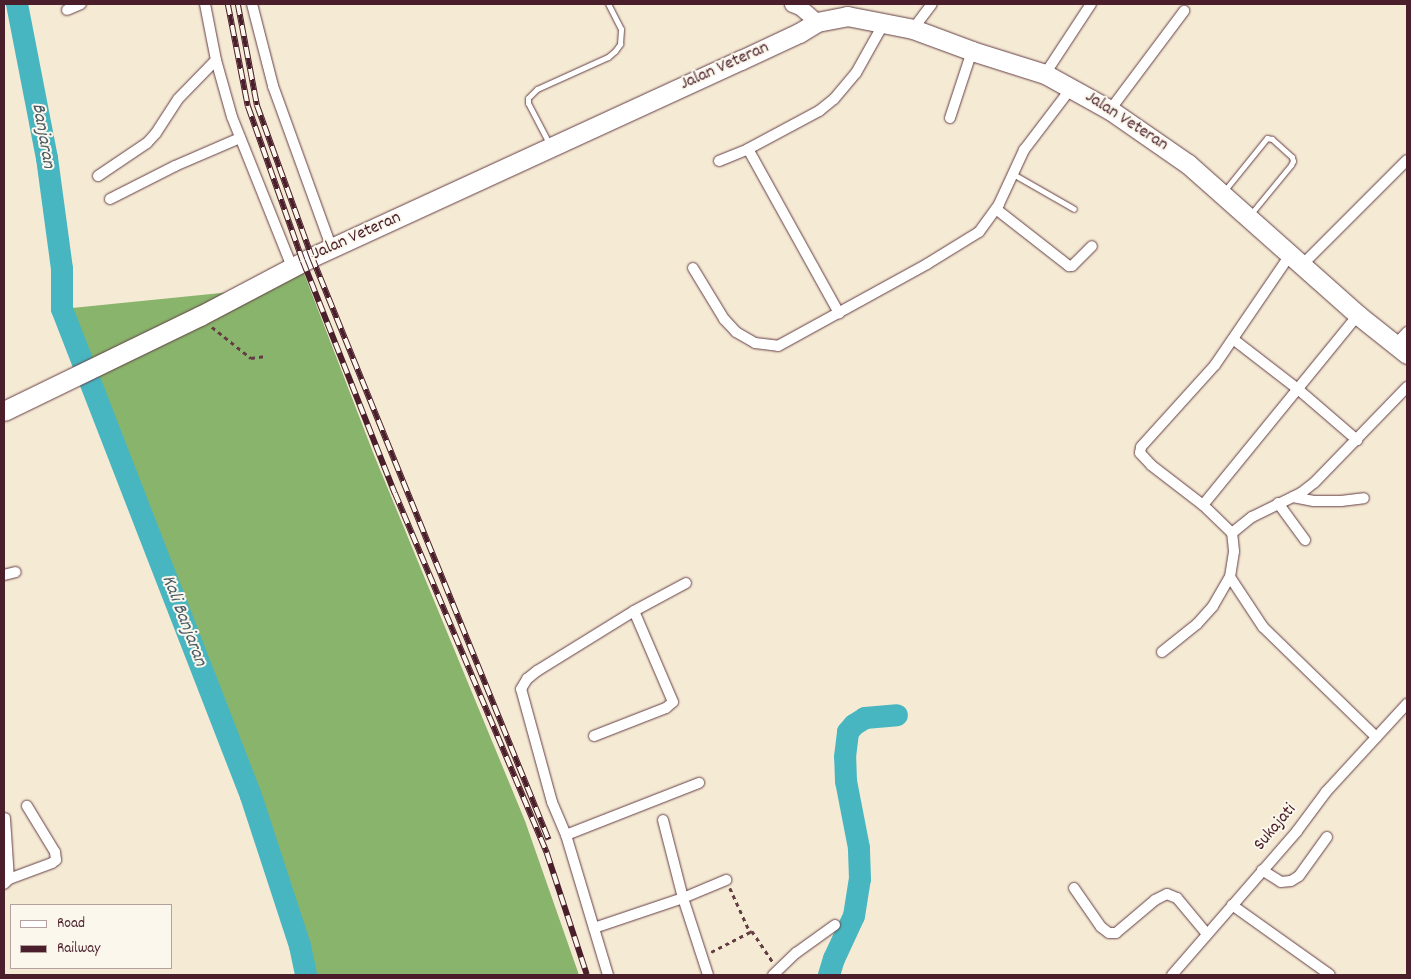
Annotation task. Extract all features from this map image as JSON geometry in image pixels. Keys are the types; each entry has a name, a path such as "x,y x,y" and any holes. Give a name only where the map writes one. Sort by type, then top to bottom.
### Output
{"highway":[{"name":"Jalan Veteran","path":"4,411 200,316 292,267 800,33 817,22 848,16 914,29 972,51 1045,74 1072,87 1166,148 1358,315 1403,343"}],"street":[{"path":"67,10 81,4"},
{"path":"205,4 216,60 240,138 292,267"},
{"path":"252,4 273,86 332,249"},
{"path":"792,4 800,7 817,22"},
{"path":"914,29 932,4"},
{"path":"1045,74 1073,28 1091,4"},
{"path":"1110,110 1184,11"},
{"path":"719,161 748,149 819,111 834,99 856,74 884,23"},
{"path":"950,118 972,51"},
{"path":"98,176 147,143 156,133 178,99 216,60"},
{"path":"693,268 724,319 736,332 755,343 778,346 979,232 996,209 1024,150 1072,87"},
{"path":"110,199 175,166 240,138"},
{"path":"748,149 839,313"},
{"path":"1162,652 1204,616 1230,577 1234,551 1232,533 1203,505 1151,465 1140,453 1141,447 1215,366 1245,319 1296,260 1407,160"},
{"path":"996,209 1070,266 1092,246"},
{"path":"1203,505 1299,390 1358,315"},
{"path":"1234,339 1299,390 1357,440"},
{"path":"1232,533 1252,517 1293,497 1314,483 1407,387"},
{"path":"1293,497 1314,501 1341,502 1364,498"},
{"path":"1278,503 1305,540"},
{"path":"4,575 16,572"},
{"path":"1230,577 1263,627 1376,737"},
{"path":"608,975 566,835 547,784 522,694 523,684 537,670 634,611 686,583"},
{"path":"594,736 666,708 673,702 634,611"},
{"name":"Sukajati","path":"1172,975 1297,831 1326,792 1407,704"},
{"path":"566,835 699,783"},
{"path":"5,818 6,882 56,860 55,852 27,806"},
{"path":"663,820 683,898 708,975"},
{"path":"1262,870 1281,882 1291,881 1299,876 1327,837"},
{"path":"594,928 683,898 726,880"},
{"path":"1074,888 1101,927 1109,934 1116,932 1155,900 1167,894 1177,898 1207,934"},
{"path":"1232,905 1330,975"},
{"path":"776,973 796,953 835,925"}],"lane":[{"path":"551,147 528,102 528,98 537,89 608,57 615,51 622,37 621,30 608,4"},
{"path":"1221,194 1267,138 1272,139 1293,161 1248,218"},
{"path":"1012,174 1074,209"}],"path":[{"path":"200,316 234,347 251,358 266,356"},
{"path":"726,880 750,932 752,931 776,973"},
{"path":"702,957 750,932"}],"green space":[{"path":"297,255 374,455 525,821 579,975 306,975 300,946 251,796 62,309 231,292"}],"waterway":[{"name":"Kali Banjaran","path":"17,4 47,158 62,269 62,309 251,796 300,946 306,975"},
{"path":"829,975 834,959 854,916 860,879 859,848 846,781 845,757 848,732 854,725 865,718 897,715"}],"railway":[{"path":"228,4 248,106 303,261 395,493 547,853 587,975"},
{"path":"238,4 257,105 312,257 549,840"}],"water label":[{"name":"Banjaran","path":"42,136"}]}
